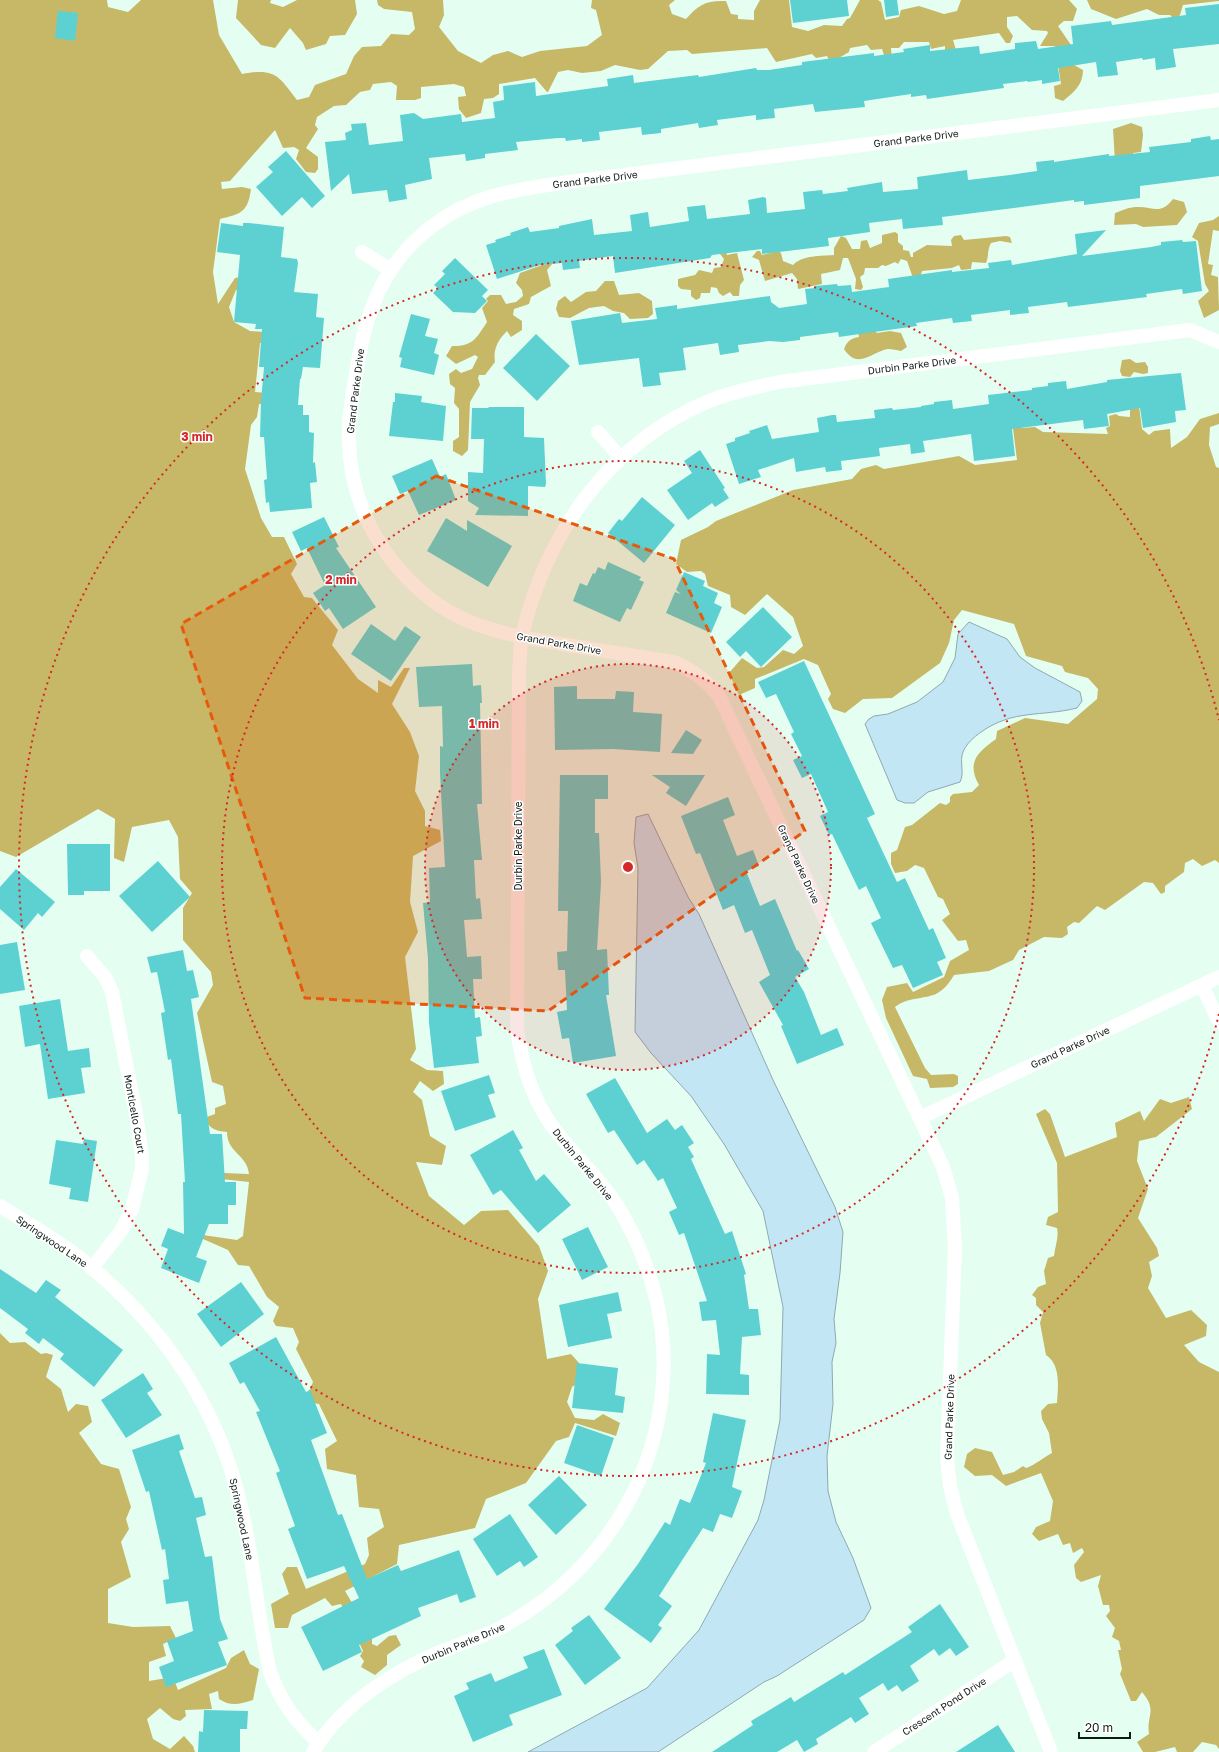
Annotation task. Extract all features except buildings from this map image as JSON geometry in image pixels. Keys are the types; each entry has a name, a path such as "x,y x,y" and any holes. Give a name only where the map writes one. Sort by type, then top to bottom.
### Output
{"street":[{"name":"Grand Parke Drive","path":"1051,1752 957,1514 950,1486 946,1457 955,1227 952,1198 943,1167 719,696 707,681 691,669 674,662 494,631 466,620 440,605 417,588 396,566 379,542 365,515 355,486 351,464 349,440 350,410 362,336 378,292 391,270 414,242 431,227 457,210 478,200 508,191 1219,100"},
{"path":"362,252 391,270"},
{"name":"Durbin Parke Drive","path":"316,1747 335,1721 360,1698 389,1678 423,1659 495,1630 528,1612 557,1591 582,1568 607,1538 626,1509 641,1477 659,1414 663,1380 662,1338 657,1303 645,1263 636,1241 618,1207 595,1176 558,1134 542,1112 529,1084 520,1055 517,1020 519,672 522,637 538,584 558,539 576,510 592,488 620,457 645,437 708,402 742,389 779,382 1190,330 1219,342"},
{"path":"598,432 620,457"},
{"name":"Monticello Court","path":"87,956 105,977 112,992 136,1114 142,1156 139,1185 132,1209 121,1231 92,1268"},
{"name":"Grand Parke Drive","path":"920,1118 1219,977"},
{"path":"1202,985 1219,1022"},
{"name":"Springwood Lane","path":"0,1206 80,1258 127,1300 159,1336 181,1364 200,1395 219,1437 234,1479 241,1505 270,1672 278,1694 316,1747"},
{"name":"Crescent Pond Drive","path":"874,1752 1015,1660"}],"highlighted area":[{"path":"436,476 674,559 805,831 548,1011 305,998 181,624"}],"shaded area":[{"path":"0,0 107,0 108,7 128,12 141,0 213,0 219,35 242,74 262,72 275,75 297,100 309,97 315,85 346,74 354,56 362,47 381,46 391,34 409,35 415,29 412,12 384,9 378,5 377,0 443,0 444,15 439,27 458,51 481,63 493,55 508,51 522,57 540,51 587,46 602,35 596,10 591,8 592,0 675,0 669,5 672,14 686,19 694,10 703,4 713,1 726,1 731,14 738,15 738,19 754,20 754,11 760,0 789,0 792,27 808,31 824,25 842,26 847,19 850,18 860,0 878,0 881,2 885,20 899,17 901,10 919,6 944,14 957,11 961,0 1069,0 1077,9 1073,21 1064,21 1058,26 1071,45 1074,65 1083,70 1080,84 1063,101 1055,98 1054,86 1061,84 1055,46 1040,46 1048,33 1047,31 1032,30 1017,16 1007,17 1007,27 1013,36 1010,43 1006,43 999,33 953,40 957,53 945,60 945,46 931,49 929,42 904,42 899,48 891,48 892,60 886,61 882,49 871,50 867,45 850,48 849,52 834,61 829,60 827,56 816,58 812,54 776,62 767,48 692,54 687,50 668,51 648,69 640,70 615,65 601,71 582,73 568,70 558,72 548,92 535,78 499,84 499,94 493,98 484,99 481,113 466,118 459,109 458,97 466,96 464,87 454,84 421,87 421,98 415,100 396,100 397,86 391,82 373,84 370,90 360,92 346,105 334,106 317,117 315,125 318,129 306,148 318,157 318,169 315,173 306,172 296,159 299,150 294,147 283,148 275,130 230,181 221,182 222,189 242,187 251,189 248,203 242,211 220,219 213,272 218,304 235,278 251,275 251,288 236,290 229,307 234,322 250,331 288,334 285,344 260,343 255,392 280,394 281,403 259,404 257,417 251,425 245,469 261,518 272,537 284,537 297,564 291,574 304,597 312,598 338,630 332,645 358,679 378,693 378,680 391,687 404,668 410,668 392,704 410,732 419,756 415,791 425,811 425,826 440,830 441,841 413,856 410,902 418,932 405,957 416,1049 410,1060 427,1070 443,1071 444,1084 433,1091 420,1081 413,1092 422,1100 430,1136 446,1146 442,1165 416,1162 429,1196 464,1225 481,1211 508,1210 539,1246 548,1271 538,1299 547,1359 571,1354 579,1363 575,1385 572,1387 567,1402 575,1418 594,1420 603,1414 620,1423 616,1436 575,1423 569,1437 556,1441 526,1483 486,1499 475,1528 399,1545 397,1564 345,1591 372,1636 372,1644 377,1646 389,1636 396,1635 401,1645 387,1655 387,1665 375,1675 361,1667 364,1661 360,1656 363,1651 341,1604 332,1606 325,1598 292,1615 288,1628 275,1628 271,1604 289,1594 282,1574 287,1567 297,1567 306,1589 365,1564 369,1555 367,1538 384,1527 379,1509 359,1507 356,1475 327,1469 325,1449 337,1441 319,1404 313,1403 309,1391 313,1382 296,1349 299,1342 293,1328 276,1326 273,1321 279,1307 267,1297 249,1266 238,1265 228,1250 203,1239 203,1235 237,1240 243,1236 249,1182 194,1176 198,1172 249,1174 245,1162 230,1145 227,1132 213,1129 208,1125 204,1118 215,1114 215,1108 226,1104 223,1086 212,1082 197,1013 213,985 211,972 183,940 183,908 192,893 180,879 178,837 169,820 132,827 124,862 114,858 115,819 98,809 16,857 0,851"},
{"path":"238,0 271,0 270,3 283,7 297,0 355,0 357,14 345,35 330,36 326,44 306,50 303,43 290,28 275,48 261,45 236,18"},
{"path":"1087,0 1219,1 1183,5 1180,15 1175,20 1170,15 1159,15 1147,9 1116,19 1091,9"},
{"path":"1131,123 1142,127 1143,135 1141,152 1133,153 1133,160 1115,162 1113,129"},
{"path":"1173,199 1184,202 1187,212 1177,225 1143,227 1136,224 1114,225 1115,213 1133,207 1160,209"},
{"path":"1219,216 1219,231 1213,230 1208,264 1213,265 1211,275 1218,277 1219,310 1204,318 1198,301 1209,291 1205,284 1198,241 1192,237 1199,223 1213,220"},
{"path":"895,232 898,234 898,242 903,246 903,250 909,251 911,257 913,257 913,253 927,245 952,246 951,240 954,236 961,235 964,240 1006,236 1010,237 1012,243 1000,241 991,243 986,263 972,262 971,269 961,270 959,265 952,268 922,271 920,278 913,278 907,261 901,259 898,264 895,262 886,266 882,265 878,268 865,268 864,274 860,277 863,287 861,290 855,289 856,279 848,258 843,258 840,270 821,274 822,284 798,289 797,279 792,273 765,281 759,260 752,257 757,251 760,251 762,255 778,251 781,253 783,261 793,265 802,259 834,255 834,248 841,236 846,238 852,249 860,249 861,241 867,240 870,248 882,243 882,235"},
{"path":"726,249 727,255 737,253 744,280 740,285 739,296 733,296 730,292 723,296 719,293 717,288 711,287 710,293 701,293 700,298 696,300 691,296 691,290 681,289 678,286 678,279 695,275 699,270 712,273 714,268 721,267 724,259 720,254 722,250"},
{"path":"553,263 547,270 551,286 531,297 529,304 514,309 513,315 522,321 522,330 511,337 507,331 497,345 495,362 485,375 479,375 478,378 480,385 470,402 468,450 462,456 453,451 453,441 459,437 459,409 454,403 455,388 450,384 449,374 456,369 461,373 472,369 478,357 475,355 456,364 446,356 452,346 470,343 480,332 487,322 482,308 488,301 486,299 490,295 501,295 506,304 516,302 523,296 522,290 516,283 520,273 542,265"},
{"path":"605,281 614,281 619,295 639,293 652,301 653,314 648,318 630,319 624,313 613,311 604,306 589,308 570,318 559,317 556,309 558,301 565,296 571,302 586,292 596,291"},
{"path":"874,330 877,333 890,331 901,333 907,347 901,351 888,349 882,350 866,358 860,359 855,359 844,349 850,340 859,337 858,331"},
{"path":"1130,359 1136,363 1145,362 1148,367 1148,373 1143,374 1134,372 1130,377 1122,376 1120,371 1122,360"},
{"path":"1138,398 1142,429 1149,435 1154,431 1170,429 1171,448 1187,437 1200,419 1219,413 1219,424 1210,427 1209,445 1216,467 1219,468 1219,863 1215,860 1202,866 1193,859 1185,863 1184,872 1165,886 1165,892 1161,894 1153,883 1144,882 1105,910 1097,906 1079,923 1074,922 1067,927 1068,934 1062,938 1044,937 1019,950 1013,960 989,971 954,975 946,987 937,993 931,996 901,1003 895,1007 925,1068 931,1075 954,1074 958,1076 958,1084 953,1087 930,1088 927,1079 913,1076 886,1018 882,1000 887,987 907,983 913,992 944,977 950,961 969,950 966,940 958,941 942,920 950,914 943,899 938,897 924,868 915,865 907,871 895,873 891,864 891,853 897,850 905,827 912,825 940,803 946,805 950,802 950,797 953,794 972,792 979,785 975,777 974,770 976,758 984,748 996,739 997,731 1025,718 1068,724 1097,699 1098,689 1088,678 1065,672 1062,666 1026,656 1014,624 962,610 954,620 949,643 940,663 892,698 863,699 845,713 833,709 828,699 831,694 818,665 804,659 755,679 755,688 739,695 729,673 742,658 757,668 764,667 783,650 794,654 803,646 793,617 767,594 745,615 731,607 730,595 708,586 705,574 701,571 687,572 676,564 681,540 708,527 716,521 793,490 852,479 861,469 876,465 884,469 959,456 975,465 1017,460 1012,421 1019,421 1022,428 1035,427 1043,432 1108,434 1106,428 1110,426 1109,416 1116,414 1119,416 1130,417 1130,404"},
{"path":"1189,1097 1192,1109 1156,1137 1139,1141 1137,1161 1148,1189 1138,1218 1157,1248 1159,1256 1149,1262 1152,1276 1148,1288 1166,1318 1191,1310 1207,1325 1206,1336 1184,1345 1199,1362 1219,1372 1219,1749 1216,1745 1202,1742 1193,1752 1177,1752 1175,1747 1155,1752 1143,1752 1137,1742 1149,1734 1149,1704 1147,1698 1142,1692 1136,1701 1131,1701 1120,1674 1122,1669 1118,1650 1121,1650 1119,1641 1112,1637 1115,1628 1106,1616 1110,1611 1109,1605 1103,1605 1098,1586 1101,1575 1081,1582 1076,1578 1074,1565 1084,1552 1082,1548 1073,1553 1070,1543 1063,1545 1058,1534 1039,1541 1032,1534 1036,1527 1050,1521 1053,1501 1041,1473 1006,1486 992,1475 975,1476 964,1467 967,1454 975,1448 992,1452 1003,1475 1014,1472 1023,1466 1026,1468 1052,1453 1049,1433 1042,1419 1041,1411 1048,1404 1057,1403 1058,1377 1054,1364 1046,1355 1040,1323 1043,1312 1036,1305 1036,1298 1032,1295 1038,1287 1046,1284 1044,1271 1048,1258 1054,1256 1057,1228 1046,1225 1048,1217 1058,1212 1057,1163 1036,1114 1045,1109 1050,1114 1065,1157 1117,1137 1115,1123 1140,1111 1144,1121 1160,1099 1171,1103"},
{"path":"0,1333 10,1343 25,1342 41,1354 46,1353 53,1355 46,1377 61,1389 68,1412 76,1404 88,1406 92,1422 79,1433 101,1464 119,1469 131,1507 126,1519 129,1529 121,1542 131,1577 108,1589 108,1623 133,1627 170,1626 176,1638 163,1644 166,1656 149,1662 149,1681 173,1677 178,1690 226,1668 231,1658 244,1650 250,1664 259,1669 253,1700 240,1704 223,1702 219,1699 218,1691 209,1694 212,1709 185,1710 186,1716 180,1721 173,1719 160,1708 147,1719 153,1739 170,1749 184,1736 193,1746 195,1752 0,1752"}],"water":[{"path":"969,622 1007,639 1020,657 1035,668 1080,692 1082,701 1077,708 1016,717 993,725 976,736 964,749 960,782 928,792 914,803 905,803 897,800 865,724 874,716 888,714 917,702 943,682 955,658 958,634"},
{"path":"648,814 688,897 699,914 773,1080 835,1207 843,1232 840,1273 834,1319 836,1343 832,1362 833,1404 827,1456 828,1491 836,1522 853,1558 871,1608 864,1620 777,1676 764,1682 658,1752 528,1752 647,1688 699,1630 758,1520 764,1500 780,1420 783,1307 763,1211 724,1144 691,1096 651,1053 635,1032 638,868 634,843 636,817"}]}
